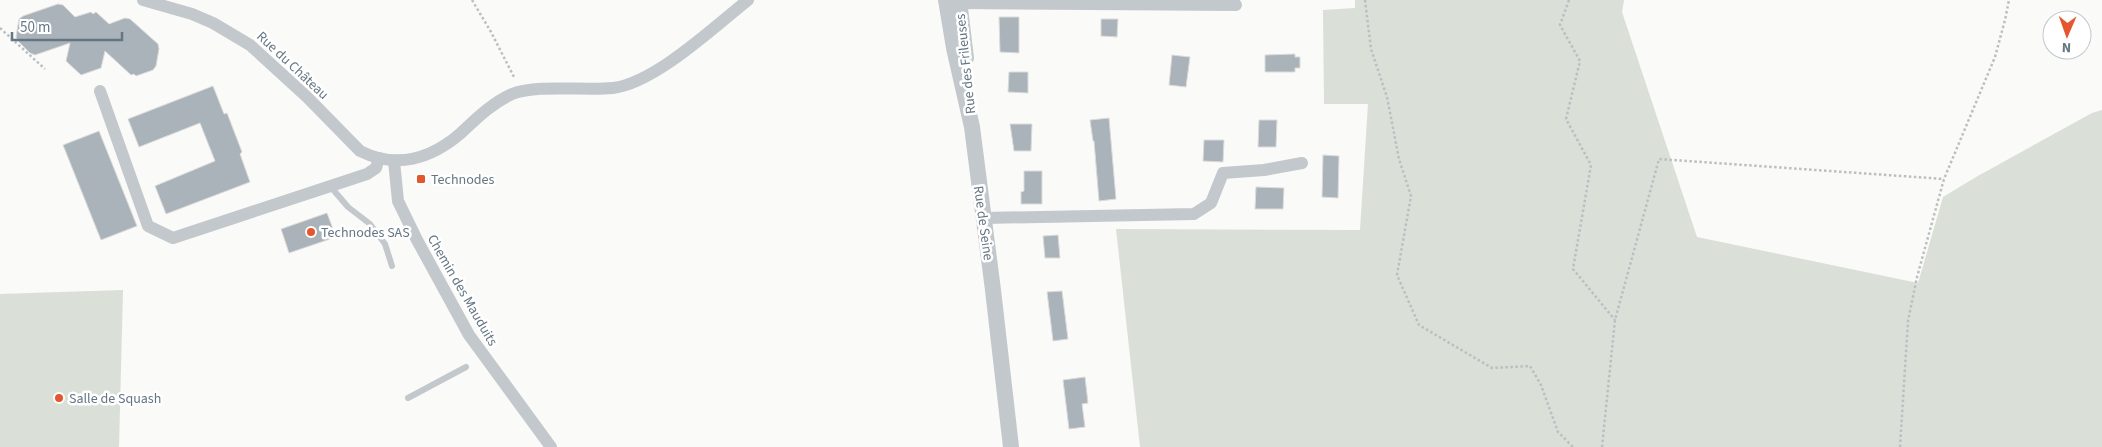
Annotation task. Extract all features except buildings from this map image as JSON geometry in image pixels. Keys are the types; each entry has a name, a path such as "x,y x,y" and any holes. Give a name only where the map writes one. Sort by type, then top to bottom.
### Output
{"street":[{"name":"Rue du Château","path":"143,0 192,14 233,33 266,58 360,151 379,158 394,161 412,160 436,151 449,143 487,109 520,92"},
{"path":"520,92 614,88 637,82 664,66 748,0"},
{"path":"954,1 1236,5"},
{"name":"Rue de Seine","path":"954,1 956,56 972,127 1011,447"},
{"path":"100,91 148,226 173,238 372,171 378,164 379,158"},
{"name":"Chemin des Mauduits","path":"394,161 398,201 468,335 551,447"},
{"path":"984,218 1194,214 1212,203 1223,173 1264,170 1302,163"}],"lane":[{"path":"330,186 348,207 370,224 385,244 392,266"},
{"path":"408,398 466,367"}],"path":[{"path":"472,0 491,32 520,92"},
{"path":"1365,0 1371,49 1387,98 1399,159 1411,196 1397,275 1419,325 1492,368 1530,366 1541,385 1558,432 1573,447"},
{"path":"1569,0 1560,25 1580,61 1566,119 1591,165 1573,269 1615,320"},
{"path":"1900,447 1908,321 1920,268 1944,179 1994,57 2009,0"},
{"path":"0,28 45,69"},
{"path":"1602,447 1615,320 1659,159 1944,179"}],"shaded area":[{"path":"1355,0 1624,0 1622,12 1697,237 1918,283 1943,197 2092,113 2102,110 2102,447 1140,447 1116,229 1360,230 1368,104 1324,104 1323,10 1355,8"},
{"path":"123,290 119,447 0,447 0,294"}],"place":[{"name":"Technodes","path":"421,179"},
{"name":"Technodes SAS","path":"311,232"},
{"name":"Salle de Squash","path":"59,398"}]}
